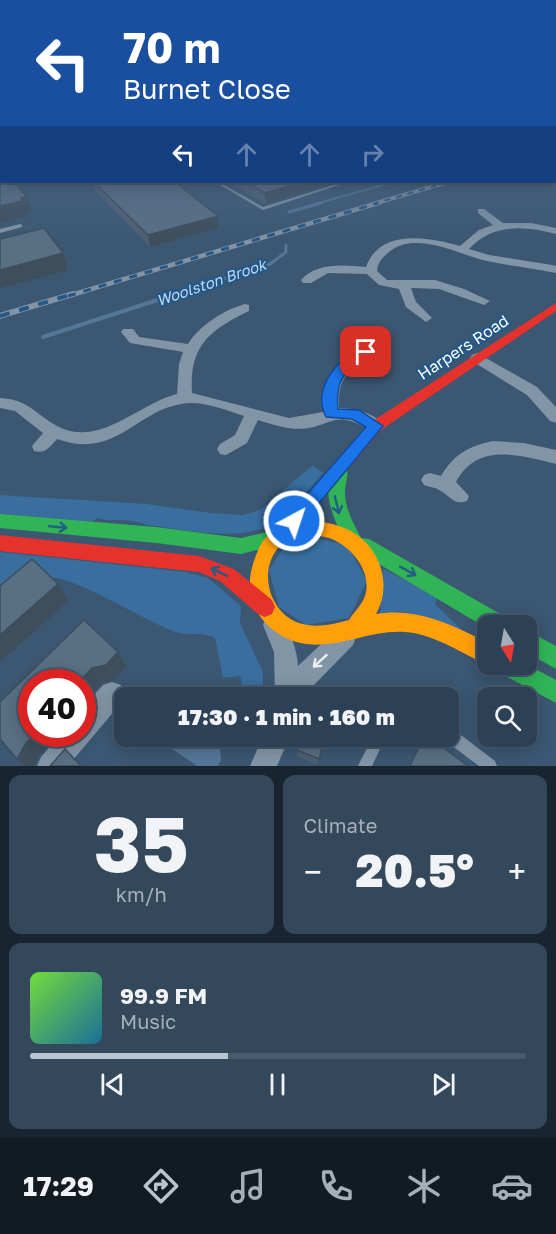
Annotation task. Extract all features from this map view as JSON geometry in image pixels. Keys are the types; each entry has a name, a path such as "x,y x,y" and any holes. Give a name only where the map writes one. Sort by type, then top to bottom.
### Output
{"main road":[{"name":"Harpers Road","path":"281,536 376,426 556,306"},
{"name":"Harpers Road","path":"340,469 334,496 338,513 354,540"},
{"path":"0,521 241,546 281,536 299,528 317,526 335,530 354,540 483,615"},
{"path":"266,609 259,592 258,576 265,554 281,536"},
{"path":"354,540 373,565 377,593 371,611 356,627"},
{"path":"0,543 199,564 227,575 266,609 280,625 298,634 317,639 337,637 356,627 384,622 414,624 477,650"},
{"path":"537,647 556,658"},
{"path":"526,675 556,692"}],"street":[{"path":"481,211 500,226"},
{"path":"463,249 483,231 500,226 529,226 556,231"},
{"path":"486,301 434,284 404,286 387,283 376,278 371,271 371,264 381,252 396,244 428,242 463,249 490,258 526,262 556,270"},
{"path":"306,276 330,270 371,271"},
{"path":"404,286 410,304 427,318"},
{"path":"185,397 185,367 190,349 200,335 241,310 223,309"},
{"path":"128,339 190,349"},
{"path":"331,414 329,392 335,378 347,363 366,352"},
{"path":"477,358 551,402 556,417"},
{"path":"0,403 19,404 53,433 81,438 105,435 155,408 185,397 290,424 303,425 331,414 354,414 376,426"},
{"path":"226,449 245,441 253,414"},
{"path":"40,446 53,433"},
{"path":"445,487 458,462 481,450 517,448 556,456"},
{"path":"266,609 286,651 288,687"},
{"path":"297,687 304,677 356,627"},
{"path":"96,712 112,694"},
{"path":"50,766 67,747"},
{"path":"263,766 272,747"}],"lane":[{"path":"219,183 263,208 345,183"},
{"path":"0,231 20,226"},
{"path":"459,743 490,766"},
{"path":"364,766 374,747"}],"shaded area":[{"path":"313,465 323,473 296,504 265,528 249,532 232,534 196,532 97,518 90,523 0,514 0,495 147,504 243,515 260,510"},
{"path":"305,536 347,545 367,581 349,618 306,625 279,607 269,570 286,544"},
{"path":"0,552 186,572 208,578 241,606 240,623 263,672 263,687 243,687 240,676 223,678 215,638 180,633 165,628 71,582 40,577 0,587"},
{"path":"383,569 437,596 435,604 464,632 380,613"},
{"path":"169,747 220,747 221,760 218,766 197,766"}],"building":[{"path":"0,183 15,183 27,197 21,198 22,201 0,206"},
{"path":"95,183 176,183 218,216 148,235"},
{"path":"249,183 299,183 265,193"},
{"path":"44,228 63,253 0,270 0,239"},
{"path":"32,559 58,584 0,635 0,586"},
{"path":"84,620 118,652 106,665 91,669 34,669"},
{"path":"18,684 18,747 24,747 17,759 0,739 0,702"},
{"path":"298,747 322,747 319,759 297,750"},
{"path":"419,747 443,747 468,766 410,766"},
{"path":"65,749 81,766 50,766"}],"waterway":[{"name":"Woolston Brook","path":"315,204 390,183"},
{"name":"Woolston Brook","path":"289,212 321,203"},
{"name":"Woolston Brook","path":"171,296 270,264 286,252 286,245"},
{"name":"Woolston Brook","path":"43,337 176,294"}],"railway":[{"path":"373,204 445,183"},
{"path":"68,296 378,203"},
{"path":"0,316 73,294"}],"traffic: fast":[{"path":"340,470 336,488 338,505 352,538"},
{"path":"0,521 156,535 241,546 280,537"},
{"path":"363,545 483,615"},
{"path":"537,647 556,658"},
{"path":"526,675 556,692"}],"traffic: slow":[{"path":"357,626 375,595 375,576 368,560 357,546 343,536 326,529 308,528 290,531 274,540 260,566 258,586 265,605 284,626 299,634 315,636 386,623 404,622 437,630 477,649"}],"traffic: jam":[{"path":"283,534 376,426 556,306"},
{"path":"0,543 199,564 227,575 265,607"}],"route":[{"path":"294,521 340,469 368,432 376,426 354,414 346,412 331,414 329,392 335,378 347,363 366,352"}]}
